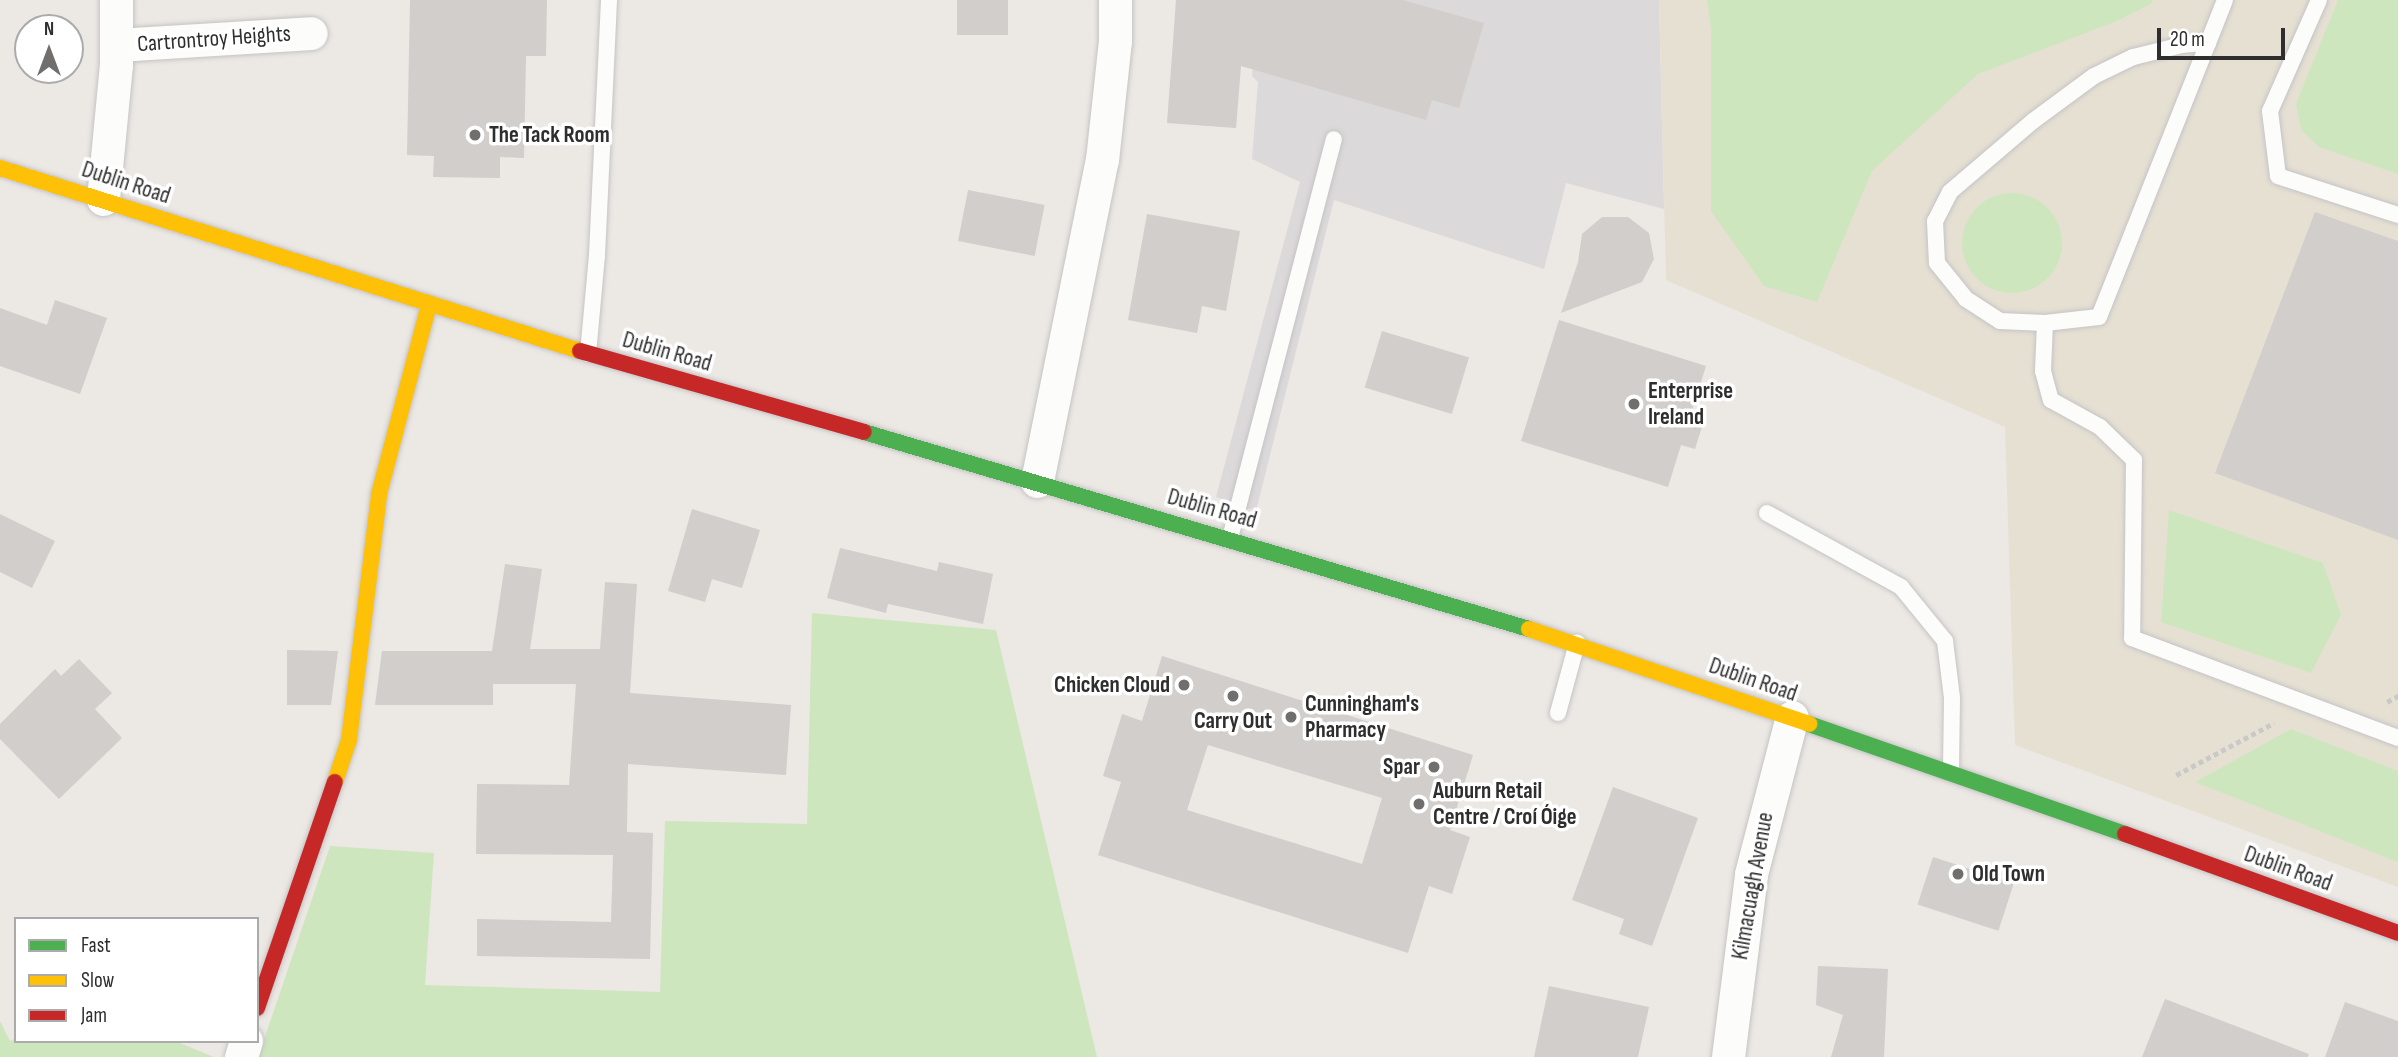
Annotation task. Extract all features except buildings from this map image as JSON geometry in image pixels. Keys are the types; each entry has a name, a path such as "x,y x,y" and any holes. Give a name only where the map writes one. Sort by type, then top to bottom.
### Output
{"main road":[{"name":"Dublin Road","path":"0,167 588,354 1037,481 1577,643 2398,933"},
{"path":"259,1002 349,740 379,495 429,305"}],"street":[{"name":"Cartrontroy Heights","path":"103,199 117,45 116,0"},
{"path":"1037,481 1102,160 1115,41 1115,0"},
{"name":"Cartrontroy Heights","path":"117,45 311,33"},
{"name":"Kilmacuagh Avenue","path":"1728,1057 1751,874 1792,717"}],"lane":[{"path":"588,354 597,255 609,0"},
{"path":"2208,43 2182,45 2133,57 2094,76 2033,121 1950,192 1935,222 1937,262 1966,299 2000,320 2045,323 2099,317 2208,43 2225,0"},
{"path":"2319,0 2270,111 2278,176 2398,215"},
{"path":"1230,538 1334,139"},
{"path":"2045,323 2043,371 2051,400 2100,427 2134,460 2132,638 2398,738"},
{"path":"1767,513 1901,587 1945,641 1952,698 1951,773"},
{"path":"1558,713 1577,643"}],"shaded area":[{"path":"1258,0 1659,0 1664,209 1566,183 1544,269 1334,200 1256,511 1216,497 1300,182 1252,159 1258,82 1252,76"},
{"path":"1659,0 2398,0 2398,887 2015,745 2005,427 1666,280"}],"green space":[{"path":"1707,0 2153,0 2151,4 2117,21 1978,74 1872,171 1817,302 1764,286 1711,211 1711,29"},
{"path":"2338,0 2398,0 2398,174 2319,147 2301,130 2296,104"},
{"path":"2012,193 2040,201 2054,215 2062,243 2054,271 2040,285 2012,293 1984,285 1970,271 1962,243 1970,215 1984,201"},
{"path":"2169,510 2323,563 2341,615 2311,673 2161,622"},
{"path":"812,613 996,630 1097,1057 258,1057 330,846 434,853 425,985 660,992 665,821 807,824"},
{"path":"2291,729 2398,771 2398,862 2195,782"},
{"path":"0,1021 10,1041 14,1039 14,1043 180,1043 214,1057 0,1057"}],"traffic: fast":[{"path":"864,432 1529,629"},
{"path":"1809,724 2125,834"}],"traffic: slow":[{"path":"0,168 580,351"},
{"path":"335,782 349,740 379,494 429,305"},
{"path":"1529,629 1809,724"}],"traffic: jam":[{"path":"580,351 864,432"},
{"path":"259,1002 335,782"},
{"path":"2125,834 2398,933"}],"place":[{"name":"The Tack Room","path":"475,135"},
{"name":"Enterprise Ireland","path":"1634,404"},
{"name":"Chicken Cloud","path":"1184,685"},
{"name":"Carry Out","path":"1233,696"},
{"name":"Cunningham's Pharmacy","path":"1291,717"},
{"name":"Spar","path":"1434,767"},
{"name":"Auburn Retail Centre / Croí Óige","path":"1419,804"},
{"name":"Old Town","path":"1958,874"}]}
